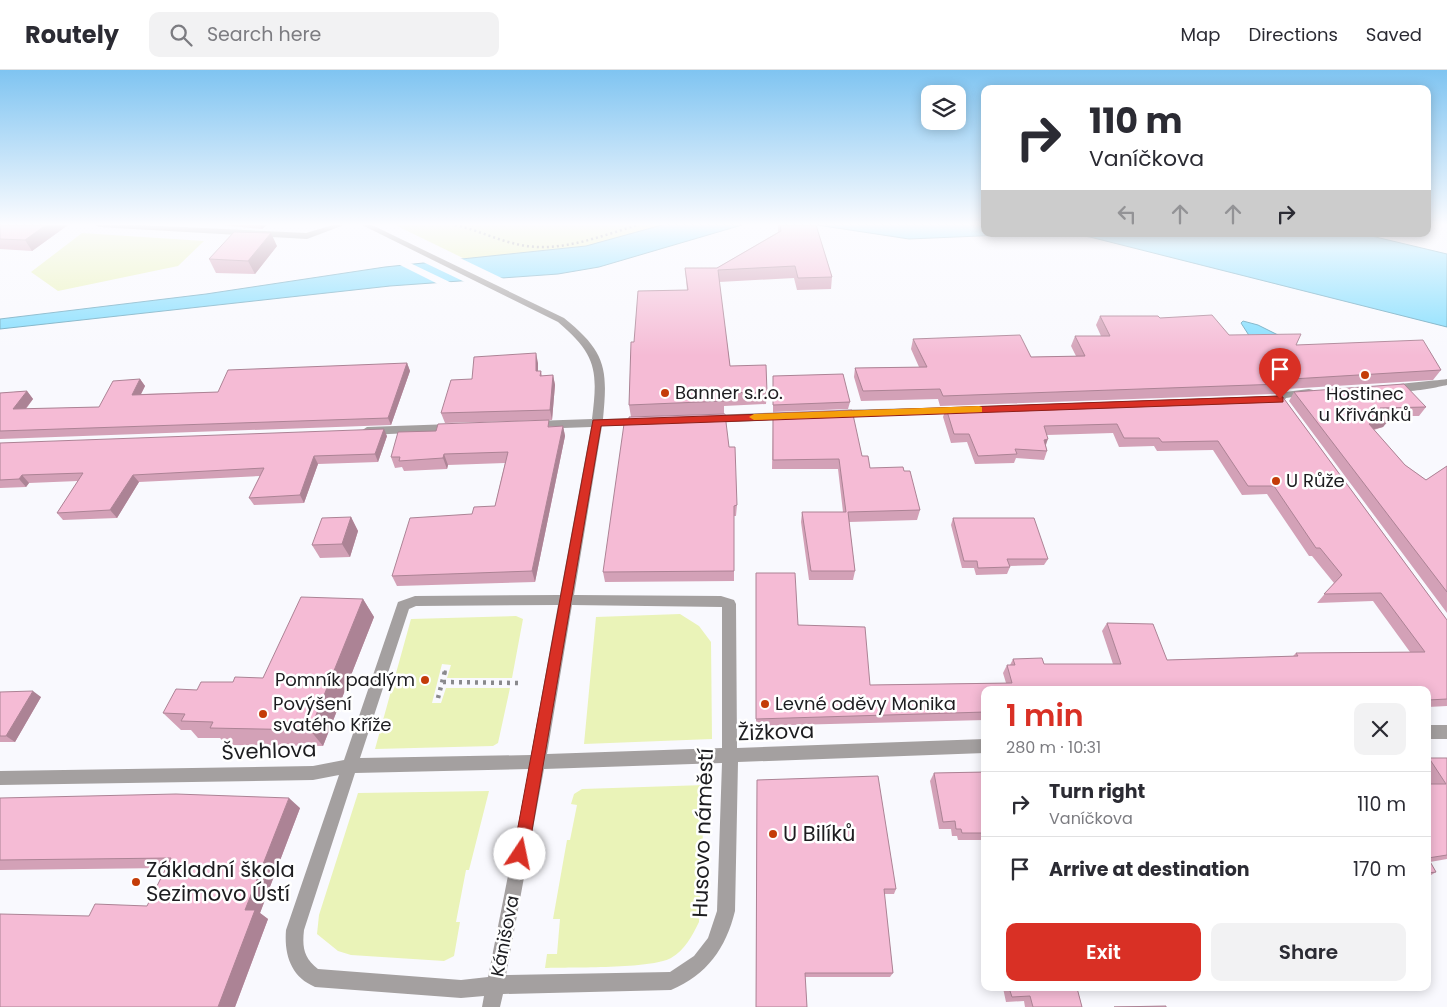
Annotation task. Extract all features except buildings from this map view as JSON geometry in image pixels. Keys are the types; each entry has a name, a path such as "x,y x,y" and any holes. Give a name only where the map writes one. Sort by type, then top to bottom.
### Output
{"street":[{"name":"Kánišova","path":"459,269 561,320 580,336 588,347 601,379 597,423 538,761 491,1007"},
{"path":"1380,389 1428,386 1447,382"},
{"path":"1278,402 1281,395 1323,392"},
{"path":"823,415 972,410"},
{"path":"694,419 804,416"},
{"path":"525,425 655,420"},
{"path":"357,432 466,428"},
{"name":"Husovo náměstí","path":"415,601 727,602 731,612 729,754 726,911 723,926 709,954 685,976 671,981 495,985 461,989 315,978 301,968 293,944 295,930 402,606 415,601"},
{"path":"1431,732 1447,732"},
{"name":"Žižkova","path":"538,761 981,746"},
{"name":"Švehlova","path":"0,778 313,773 350,766 538,761"}],"path":[{"path":"438,698 446,667"},
{"path":"442,682 518,683"}],"green space":[{"path":"35,269 165,269 58,291 31,272"},
{"path":"680,614 699,626 711,642 712,739 584,744 596,617"},
{"path":"516,616 523,619 512,678 447,678 451,665 442,664 432,703 441,703 446,688 510,688 498,743 493,746 375,749 411,619"},
{"path":"705,785 699,922 684,947 676,955 661,962 611,967 545,968 547,954 557,954 560,919 553,919 567,840 570,840 577,805 571,804 574,794 582,789"},
{"path":"489,791 469,870 466,870 456,922 460,922 454,956 444,961 351,955 338,951 317,934 319,915 358,793"}],"water":[{"path":"374,269 589,269 558,274 390,286 0,329 0,319 206,294"},
{"path":"1216,269 1447,269 1447,327"},
{"path":"1243,321 1258,325 1278,335 1250,337 1241,323"}],"pier":[{"path":"407,269 422,269 456,285 442,286"},
{"path":"437,269 482,269 510,282 469,284"}],"slow traffic":[{"path":"754,417 979,410"}],"place":[{"name":"Hostinec u Křivánků","path":"1365,375"},
{"name":"Banner s.r.o.","path":"665,393"},
{"name":"U Růže","path":"1276,481"},
{"name":"Pomník padlým","path":"425,680"},
{"name":"Levné oděvy Monika","path":"765,704"},
{"name":"Povýšení svatého Kříže","path":"263,714"},
{"name":"U Bilíků","path":"773,834"},
{"name":"Základní škola Sezimovo Ústí","path":"136,882"}],"route":[{"path":"520,854 597,423 1280,399"}]}
